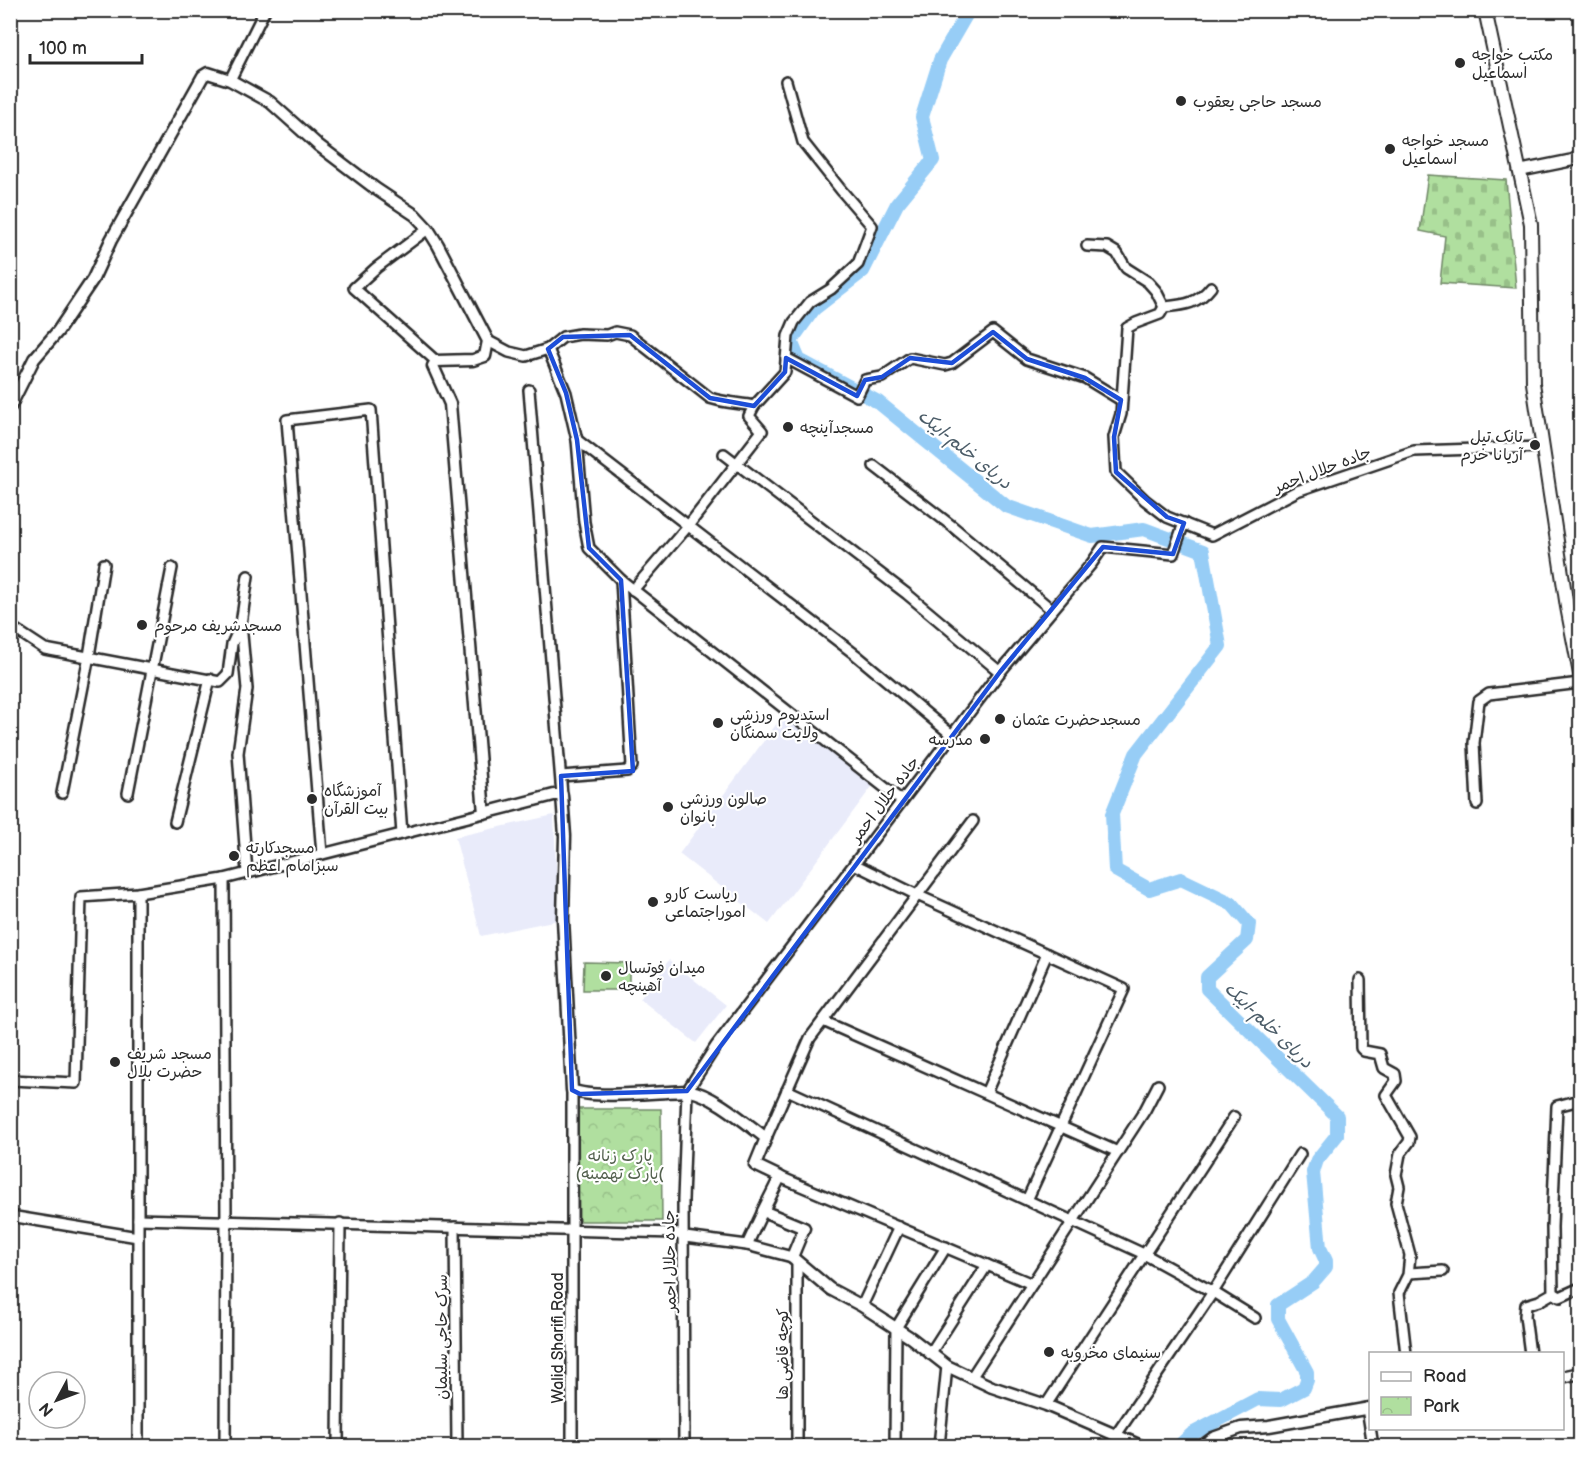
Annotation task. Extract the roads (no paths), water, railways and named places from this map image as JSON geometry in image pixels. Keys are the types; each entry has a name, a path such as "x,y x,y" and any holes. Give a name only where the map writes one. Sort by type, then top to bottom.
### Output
{"main road":[{"path":"1485,10 1531,224 1533,382 1567,607 1581,674"}],"street":[{"path":"230,80 265,10"},
{"path":"10,407 34,359 58,331 93,279 111,240 198,83 203,76 208,74 230,80 270,102 318,145 415,216 428,229 438,245 488,342 509,352 526,356 548,349 563,337 580,333 607,335 615,332 630,335 710,398 754,406"},
{"path":"633,590 688,526 762,431 749,416 754,406 785,372 788,336 794,322 810,302 831,289 858,264 872,226 803,141 786,81"},
{"path":"1519,171 1573,160 1581,156"},
{"path":"428,229 354,288 436,361 473,360 485,356 488,342"},
{"path":"1087,246 1107,247 1117,253 1126,268 1148,282 1156,291 1164,306"},
{"path":"1164,306 1187,304 1199,300 1211,287"},
{"path":"1164,306 1160,314 1127,328 1121,414 1114,437 1116,472 1144,500 1167,517 1184,523"},
{"path":"786,358 857,396 865,380 882,377 910,358 945,364 952,363 993,332 1028,359 1084,378 1121,400"},
{"path":"548,349 566,393 577,440 584,522 589,548 633,590 902,801"},
{"path":"436,361 433,366 450,404 484,813"},
{"path":"530,390 565,836 563,919 572,1090 580,1094 697,1092 766,1138"},
{"path":"322,854 287,420 371,410 402,834"},
{"path":"577,440 856,655 952,735"},
{"name":"جاده حلال احمر","path":"684,1446 685,1237 683,1200 687,1091 716,1046 1000,672 1103,547 1173,554 1184,523 1212,535 1298,491 1414,451 1542,447"},
{"path":"724,454 898,586 1000,672"},
{"path":"874,466 952,526 1052,610"},
{"path":"62,793 89,656 104,564"},
{"path":"128,793 172,568"},
{"path":"247,873 238,753 247,689 241,624 248,576"},
{"path":"561,776 627,771 632,766 621,580"},
{"path":"10,626 45,649 220,681 228,674 232,644 241,624"},
{"path":"175,822 210,680"},
{"path":"1477,804 1474,743 1479,701 1489,694 1581,683"},
{"path":"10,1080 76,1083 81,897 138,893 224,879 554,795 562,795"},
{"path":"973,821 810,1038 755,1165 1032,1284"},
{"path":"854,864 1124,989 1027,1200"},
{"path":"224,879 225,1446"},
{"path":"138,893 138,1446"},
{"path":"986,1094 1047,954"},
{"path":"1360,980 1361,1048 1364,1051 1380,1054 1384,1068 1395,1074 1396,1081 1386,1095 1410,1137 1400,1154 1396,1175 1399,1187 1396,1203 1410,1255 1408,1273 1399,1293 1406,1352"},
{"path":"823,1021 1118,1152"},
{"path":"971,1378 1118,1152 1158,1085"},
{"name":"Walid Sharifi Road","path":"572,1090 572,1446"},
{"path":"787,1090 1144,1254 1214,1292 1255,1318"},
{"path":"1553,1293 1552,1227 1557,1106 1581,1100"},
{"path":"1046,1405 1234,1117"},
{"path":"1116,1435 1214,1292 1300,1154"},
{"path":"747,1245 780,1177"},
{"path":"763,1211 804,1228 795,1260"},
{"path":"10,1216 138,1237"},
{"path":"138,1219 675,1233 685,1237 747,1245 795,1260 830,1289 896,1328 947,1366 971,1378 1046,1405 1141,1446"},
{"path":"338,1446 340,1223"},
{"name":"سرک حاجی سلیمان","path":"455,1227 457,1446"},
{"path":"862,1306 899,1227"},
{"path":"895,1446 896,1328 946,1247"},
{"name":"کوچه قاضی ها","path":"795,1260 797,1446"},
{"path":"930,1354 987,1265"},
{"path":"1408,1273 1443,1270"},
{"path":"1553,1293 1560,1297 1581,1288"},
{"path":"1530,1352 1525,1316 1526,1305 1553,1293"},
{"path":"939,1446 947,1366"},
{"path":"1564,1377 1581,1373"},
{"path":"1202,1446 1214,1438 1241,1428 1269,1426 1369,1408"},
{"path":"1371,1430 1373,1446"}],"waterway":[{"name":"دریای خلم-ایبک","path":"969,10 940,60 922,117 933,160 897,204 863,271 814,309 791,341 799,360 878,402 1006,506 1092,536 1144,529 1203,551 1220,646 1136,754 1112,814 1115,870 1149,889 1181,879 1231,903 1249,924 1247,940 1207,977 1207,989 1337,1116 1337,1135 1317,1160 1313,1172 1320,1248 1326,1261 1326,1267 1313,1282 1278,1305 1278,1319 1307,1372 1304,1388 1281,1400 1258,1399 1192,1434 1179,1446"}],"place":[{"name":"مکتب خواجه اسماعیل","path":"1460,63"},
{"name":"مسجد حاجی یعقوب","path":"1181,101"},
{"name":"مسجد خواجه اسماعیل","path":"1390,149"},
{"name":"مسجدآینچه","path":"788,427"},
{"name":"تانک تیل آریانا خرم","path":"1535,445"},
{"name":"مسجدشریف مرحوم","path":"142,625"},
{"name":"مسجدحضرت عثمان","path":"1000,719"},
{"name":"استدیوم ورزشی ولایت سمنگان","path":"718,723"},
{"name":"مدرسه","path":"985,739"},
{"name":"آموزشگاه بیت القرآن","path":"312,799"},
{"name":"صالون ورزشی بانوان","path":"668,807"},
{"name":"مسجدکارته سبزامام اعظم","path":"234,856"},
{"name":"ریاست کارو اموراجتماعی","path":"653,902"},
{"name":"میدان فوتسال آهینچه","path":"606,976"},
{"name":"مسجد شریف حضرت بلال","path":"115,1062"},
{"name":"سنیمای مخروبه","path":"1049,1352"}],"park label":[{"name":"پارک زنانه (پارک تهمینه(","path":"620,1164"}]}
